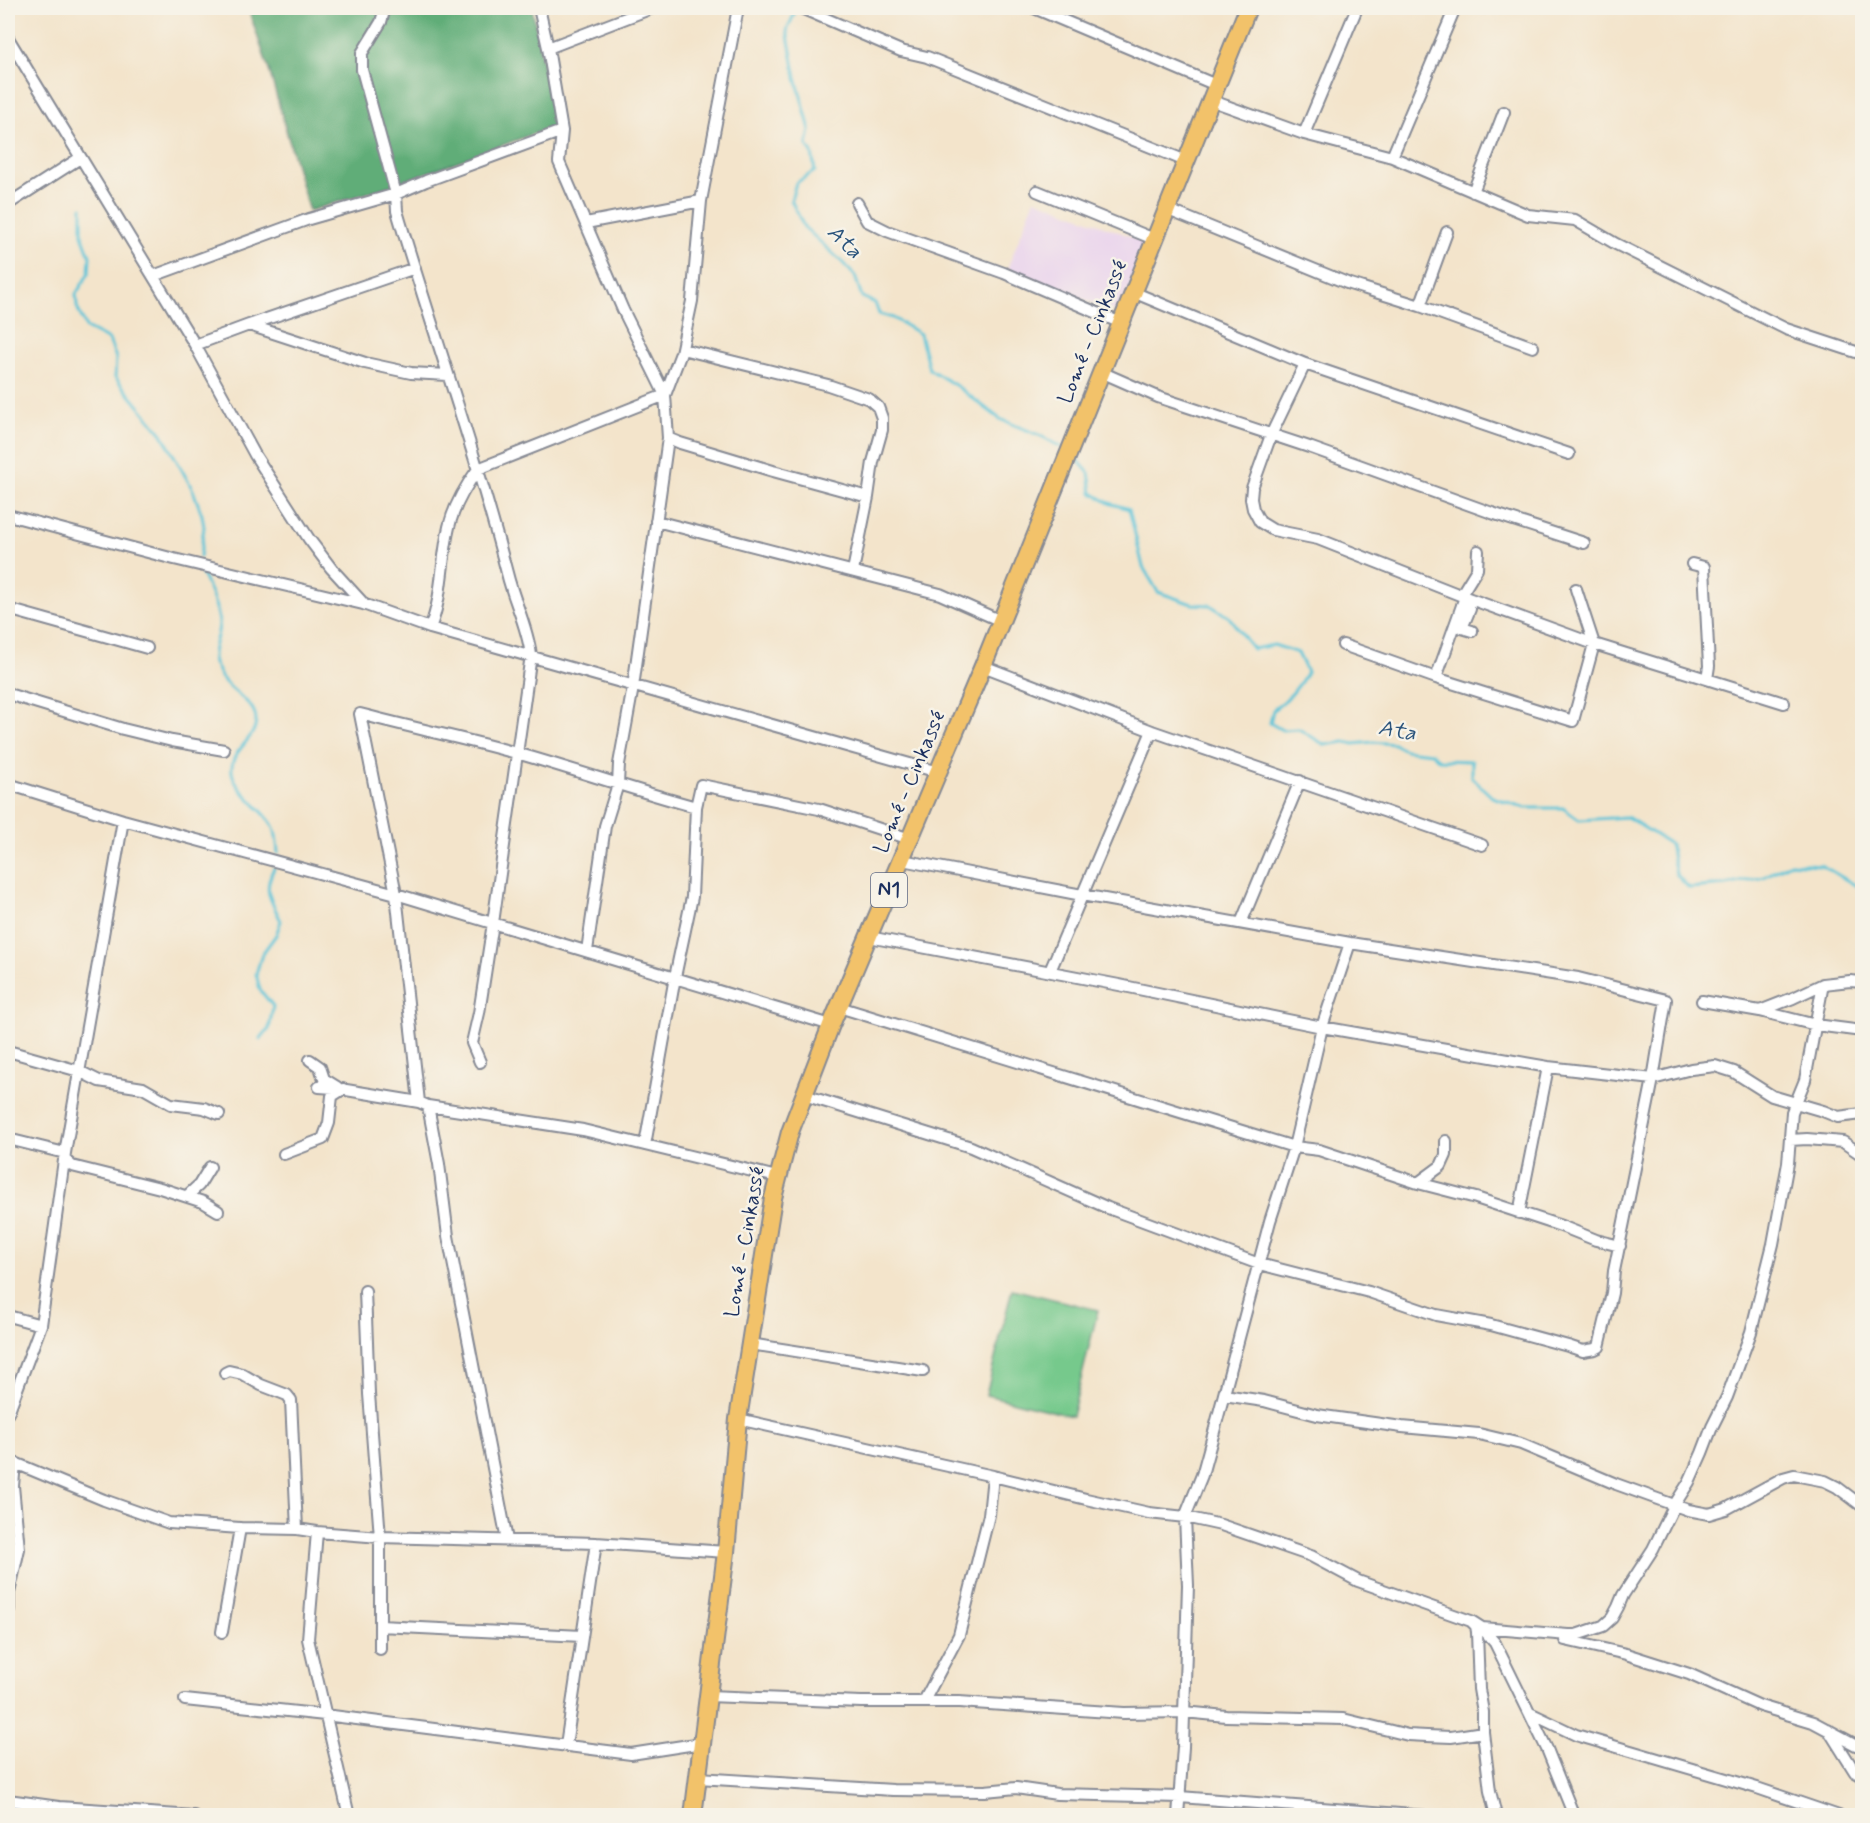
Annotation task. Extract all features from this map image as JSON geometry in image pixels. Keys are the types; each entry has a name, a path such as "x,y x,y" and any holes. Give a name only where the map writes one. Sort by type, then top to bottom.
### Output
{"highway":[{"name":"Lomé - Cinkassé","path":"693,1815 726,1552 738,1419 762,1259 777,1177 790,1132 831,1025 983,666 1248,8"}],"street":[{"path":"385,8 381,22 362,53 362,70 396,194 397,211 478,469 513,598 528,636 531,655 493,923 479,1013 472,1042 480,1062"},
{"path":"539,8 562,131 559,162 623,310 665,395 668,438 618,784 605,825 587,951"},
{"path":"548,48 652,8"},
{"path":"430,628 436,612 449,526 463,490 478,469 665,395 682,349 692,302 701,201 738,8"},
{"path":"802,8 901,51 938,61 1186,161"},
{"path":"1034,8 1304,134 1392,157 1527,215 1575,220 1616,244 1786,329 1863,354"},
{"path":"1304,134 1357,8"},
{"path":"1392,157 1455,8"},
{"path":"8,38 195,345 261,464 326,561 363,604"},
{"path":"1473,192 1504,112"},
{"path":"153,276 309,219 396,194 562,131"},
{"path":"8,204 81,158"},
{"path":"1037,191 1154,239"},
{"path":"586,223 701,201"},
{"path":"857,203 867,221 887,231 1004,273 1121,323"},
{"path":"1166,209 1347,283 1420,306 1533,347"},
{"path":"1420,306 1447,232"},
{"path":"195,345 415,268"},
{"path":"1133,292 1305,364 1569,454"},
{"path":"249,325 365,363 411,373 448,375"},
{"path":"682,349 828,385 870,399 878,407 882,418 882,430 873,462 852,570"},
{"path":"1305,364 1271,435 1252,488 1253,509 1260,522 1273,530 1318,539 1463,599 1594,644 1784,703"},
{"path":"1101,372 1158,397 1584,543"},
{"path":"668,438 763,468 868,497"},
{"path":"8,515 174,559 363,604 430,628 938,772"},
{"path":"656,521 940,594 1001,621"},
{"path":"1436,678 1463,599 1477,569 1478,551"},
{"path":"1692,564 1704,567 1709,666 1707,679"},
{"path":"1343,645 1436,678 1573,721 1594,644 1576,589"},
{"path":"1463,599 1470,609 1462,628 1472,631"},
{"path":"8,609 147,648"},
{"path":"983,666 1152,730 1482,845"},
{"path":"8,694 123,729 224,750"},
{"path":"507,1540 448,1236 439,1164 424,1104 396,894 360,714 517,753 639,792 696,807"},
{"path":"1050,971 1152,730"},
{"path":"1241,922 1300,781"},
{"path":"8,784 123,820 396,894 831,1025"},
{"path":"645,1145 675,977 692,897 696,807 701,785 819,809 910,839"},
{"path":"8,1413 41,1325 64,1156 123,820"},
{"path":"804,1095 971,1147 1108,1208 1259,1264 1369,1292 1436,1315 1491,1325 1587,1351 1599,1347 1612,1293 1614,1271 1653,1079 1666,1000 1578,978 1350,943 1241,922 1082,896 902,860"},
{"path":"869,936 1322,1027 1548,1067 1653,1079 1691,1069 1715,1066 1734,1072 1772,1096 1823,1110 1838,1118 1863,1114"},
{"path":"1178,1815 1188,1585 1185,1517 1202,1475 1259,1264 1294,1147 1322,1027 1350,943"},
{"path":"1760,1011 1823,984 1863,982"},
{"path":"1482,1628 1576,1635 1603,1626 1618,1607 1623,1595 1653,1549 1675,1504 1689,1482 1712,1426 1727,1397 1751,1332 1773,1244 1788,1163 1792,1112 1805,1080 1823,984"},
{"path":"1702,1001 1760,1011 1816,1025 1863,1031"},
{"path":"839,1007 1294,1147 1319,1150 1418,1183 1476,1198 1596,1240 1620,1246"},
{"path":"8,1051 79,1071 99,1082 143,1088 171,1104 204,1108 219,1114"},
{"path":"310,1060 320,1067 324,1079 343,1089"},
{"path":"1519,1213 1548,1067"},
{"path":"319,1088 343,1089 583,1131 777,1177"},
{"path":"285,1154 323,1139 329,1123 332,1096 343,1089"},
{"path":"8,1139 64,1156 72,1166 187,1196 218,1211"},
{"path":"1790,1140 1843,1142 1863,1155"},
{"path":"1418,1183 1442,1166 1446,1155 1446,1141"},
{"path":"187,1196 199,1185 210,1167"},
{"path":"364,1291 380,1537 380,1648"},
{"path":"8,1316 41,1325"},
{"path":"750,1344 922,1371"},
{"path":"225,1373 229,1371 242,1374 261,1385 287,1395 291,1400 297,1529"},
{"path":"1224,1395 1264,1401 1317,1414 1479,1434 1521,1444 1554,1456 1590,1474 1701,1513 1717,1513 1783,1478 1801,1475 1831,1484 1863,1506"},
{"path":"738,1419 1149,1513 1185,1517 1221,1525 1311,1556 1358,1581 1471,1621 1482,1628 1495,1642 1530,1713 1574,1815"},
{"path":"9,1609 9,1593 19,1549 11,1462 104,1500 169,1523 297,1529 380,1537 596,1543 726,1552"},
{"path":"924,1701 959,1635 989,1515 993,1476"},
{"path":"222,1632 240,1528"},
{"path":"317,1532 309,1639 349,1815"},
{"path":"566,1745 596,1543"},
{"path":"1471,1621 1476,1626 1477,1632 1483,1732 1490,1791 1496,1815"},
{"path":"380,1626 582,1636"},
{"path":"1538,1633 1658,1663 1689,1674 1760,1706 1784,1714 1796,1715 1856,1745 1863,1746"},
{"path":"708,1696 861,1702 924,1701 1124,1713 1184,1712 1226,1716 1343,1719 1408,1735 1451,1737 1483,1732"},
{"path":"185,1700 325,1715 631,1754 702,1743"},
{"path":"1530,1713 1576,1735 1757,1788 1839,1815"},
{"path":"1828,1729 1856,1772 1863,1776"},
{"path":"698,1778 892,1790 985,1791 1016,1788 1057,1794 1180,1797 1426,1815"},
{"path":"8,1800 59,1807 194,1815"}],"shaded area":[{"path":"1035,199 1147,243 1119,313 1007,269"}],"green space":[{"path":"248,8 532,8 555,126 393,185 309,211 270,73"},
{"path":"1012,1289 1098,1310 1072,1416 986,1395"}],"waterway":[{"name":"Ata","path":"797,8 787,30 796,78 810,130 807,145 812,153 815,171 796,183 791,200 804,227 855,276 862,297 875,303 879,314 893,318 920,334 929,369 958,387 1000,419 1061,447"},
{"path":"82,207 82,235 90,256 89,273 76,294 77,307 86,328 109,340 116,358 115,377 162,434 193,490 204,527 200,556"},
{"name":"Ata","path":"1076,458 1089,473 1092,493 1109,503 1129,509 1143,567 1158,592 1192,604 1210,605 1229,617 1253,649 1274,645 1298,653 1307,672 1292,694 1273,710 1270,723 1282,730 1299,729 1325,745 1344,742 1394,744 1405,750 1432,753 1439,760 1472,761 1472,778 1492,797 1526,808 1563,808 1579,820 1627,817 1670,844 1676,874 1689,888 1726,885 1764,877 1790,863 1821,865 1862,889"},
{"path":"202,574 215,603 219,622 213,654 214,662 224,681 252,707 255,713 255,727 234,758 232,772 238,786 273,826 278,853"},
{"path":"260,1039 269,1029 273,1006 260,990 256,974 262,954 276,935 281,921 268,890 274,868"}]}
